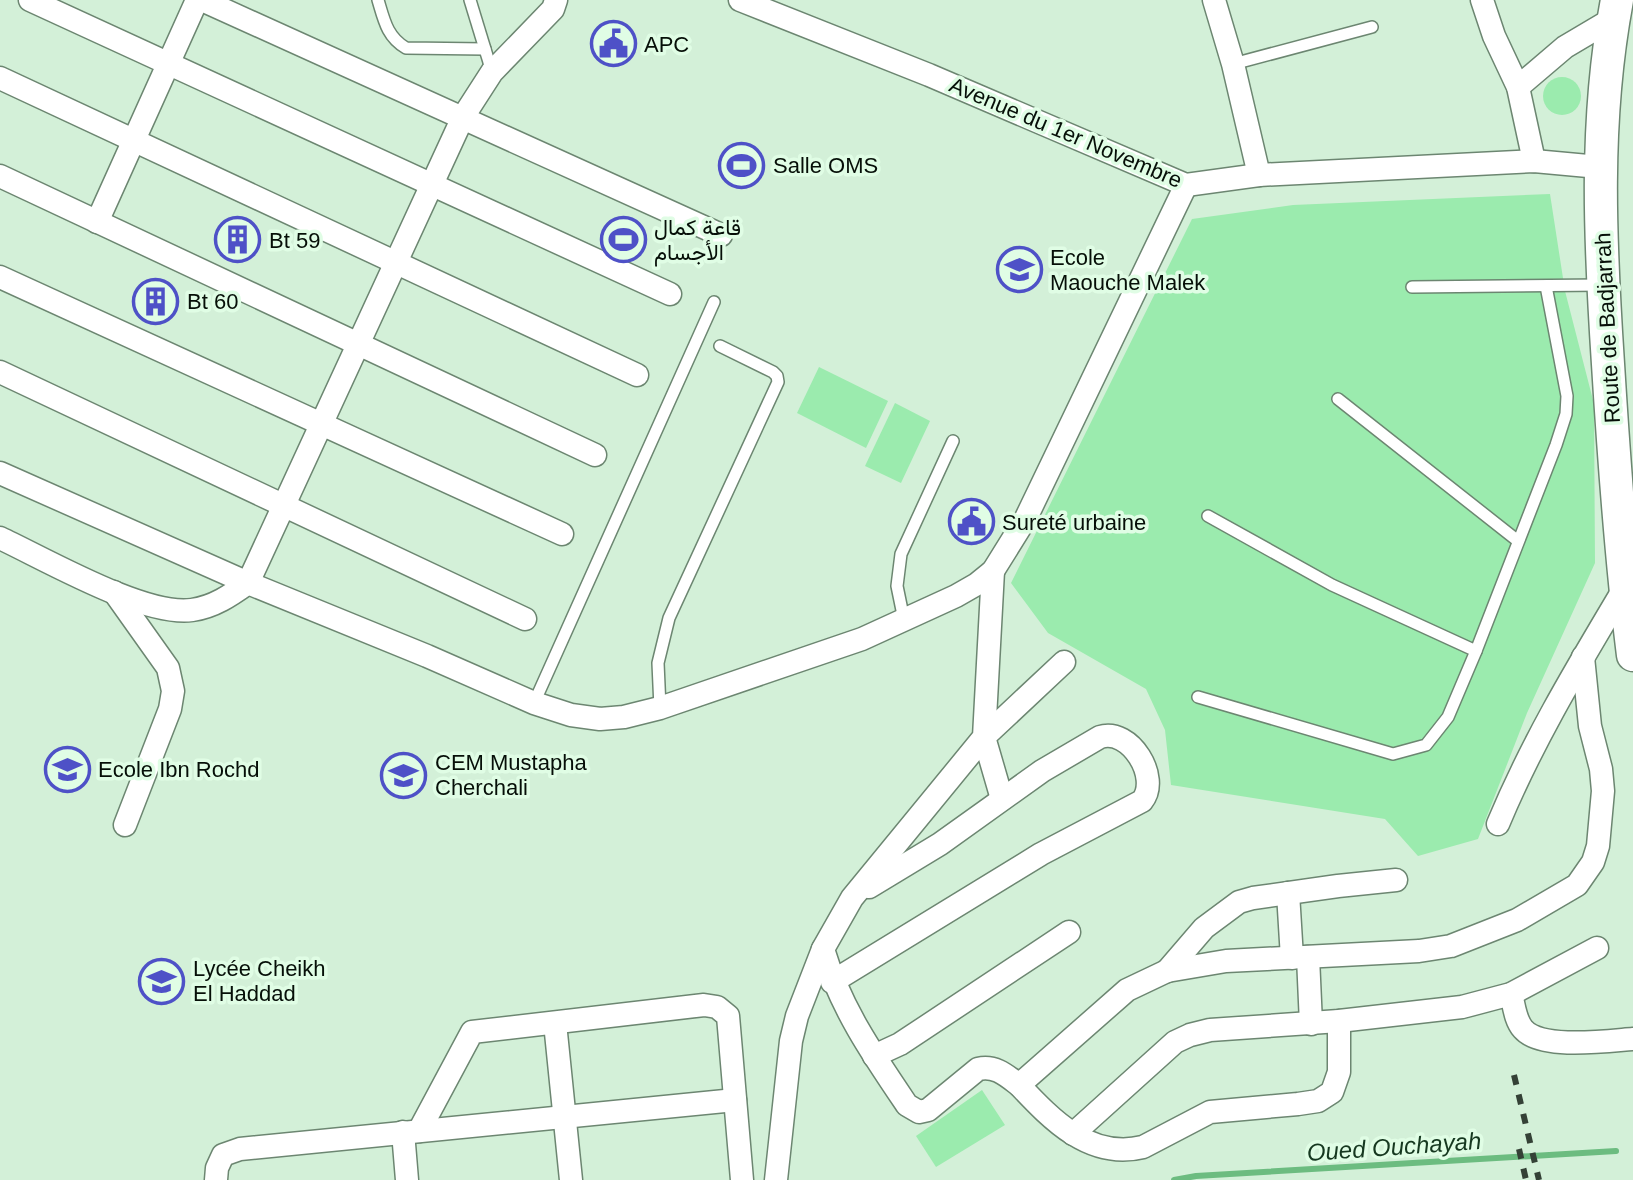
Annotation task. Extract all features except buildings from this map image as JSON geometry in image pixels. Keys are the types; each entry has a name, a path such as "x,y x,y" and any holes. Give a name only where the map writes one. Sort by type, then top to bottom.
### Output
{"main road":[{"name":"Route de Badjarrah","path":"1615,9 1605,78 1599,167 1603,285 1625,587 1633,655"}],"street":[{"path":"30,0 670,294"},
{"path":"97,222 200,0 721,235"},
{"path":"0,538 114,592 159,607 191,610 222,601 248,583 463,117 492,72 553,9 556,0"},
{"name":"Avenue du 1er Novembre","path":"742,0 929,75 1186,185 1259,175 1534,161 1599,167"},
{"path":"1214,0 1233,64 1259,175"},
{"path":"1482,0 1494,36 1518,87 1534,161"},
{"path":"1518,87 1615,9"},
{"path":"0,78 637,375"},
{"path":"0,176 595,455"},
{"path":"0,473 248,583 534,703 571,715 600,719 624,717 660,708 862,639 977,584 993,571 1026,518 1186,185"},
{"path":"0,277 562,534"},
{"path":"0,372 525,619"},
{"path":"993,571 984,737 1002,799"},
{"path":"1498,824 1563,688 1625,587"},
{"path":"114,592 168,668 173,691 170,709 125,825"},
{"path":"1019,1085 1127,990 1167,971 1226,961 1419,951 1451,946 1517,920 1577,885 1593,862 1598,846 1603,791 1587,705 1583,657"},
{"path":"776,1180 791,1041 797,1016 823,949 852,898 984,737 1064,662"},
{"path":"832,982 1041,854 1142,801 1148,791 1148,780 1140,758 1127,742 1108,734 1090,742 940,844 852,898"},
{"path":"1167,971 1204,928 1239,902 1396,880"},
{"path":"1288,893 1311,1024"},
{"path":"874,1056 900,1044 1069,932"},
{"path":"1073,1134 1163,1051 1190,1035 1210,1030 1441,1011 1511,994 1597,948"},
{"path":"823,949 832,982 846,1012 907,1105 919,1112 928,1110 978,1069 987,1067 999,1070 1019,1085 1073,1134 1091,1145 1108,1149 1143,1147 1210,1112 1318,1101 1332,1092 1336,1084 1340,1058 1339,1021"},
{"path":"1511,994 1524,1031 1540,1039 1553,1042 1633,1039"},
{"path":"407,1180 411,1132 472,1032 704,1005 717,1007 728,1016 742,1180"},
{"path":"555,1023 571,1180"},
{"path":"216,1180 223,1155 240,1149 735,1100"}],"lane":[{"path":"378,0 387,29 398,44 406,48 485,49"},
{"path":"470,0 492,72"},
{"path":"1233,64 1372,27"},
{"path":"1412,287 1603,285"},
{"path":"1198,697 1393,754 1426,745 1448,717 1476,651 1566,414 1564,374 1546,286"},
{"path":"534,703 714,302"},
{"path":"660,708 658,663 669,618 778,382 773,372 720,346"},
{"path":"1338,399 1518,541"},
{"path":"905,621 897,586 901,554 953,441"},
{"path":"1208,516 1332,585 1476,651"}],"green space":[{"path":"1562,77 1576,82 1581,96 1576,110 1562,115 1548,110 1543,96 1548,82"},
{"path":"1550,194 1565,291 1594,404 1595,563 1527,713 1478,839 1418,856 1385,819 1171,785 1165,730 1146,689 1048,633 1011,583 1192,219 1293,205"},
{"path":"819,367 888,401 866,448 797,413"},
{"path":"895,403 930,421 901,483 865,466"},
{"path":"982,1090 1005,1125 936,1167 916,1136"}],"waterway":[{"name":"Oued Ouchayah","path":"1174,1180 1196,1176 1616,1151"}],"railway":[{"path":"1514,1075 1539,1180"},
{"path":"1519,1149 1526,1180"}],"place":[{"name":"APC","path":"613,44"},
{"name":"Salle OMS","path":"742,165"},
{"name":"Bt 59","path":"238,240"},
{"name":"قاعة كمال الأجسام","path":"623,240"},
{"name":"Ecole Maouche Malek","path":"1019,270"},
{"name":"Bt 60","path":"156,301"},
{"name":"Sureté urbaine","path":"971,522"},
{"name":"Ecole Ibn Rochd","path":"67,769"},
{"name":"CEM Mustapha Cherchali","path":"404,775"},
{"name":"Lycée Cheikh El Haddad","path":"162,981"}]}
